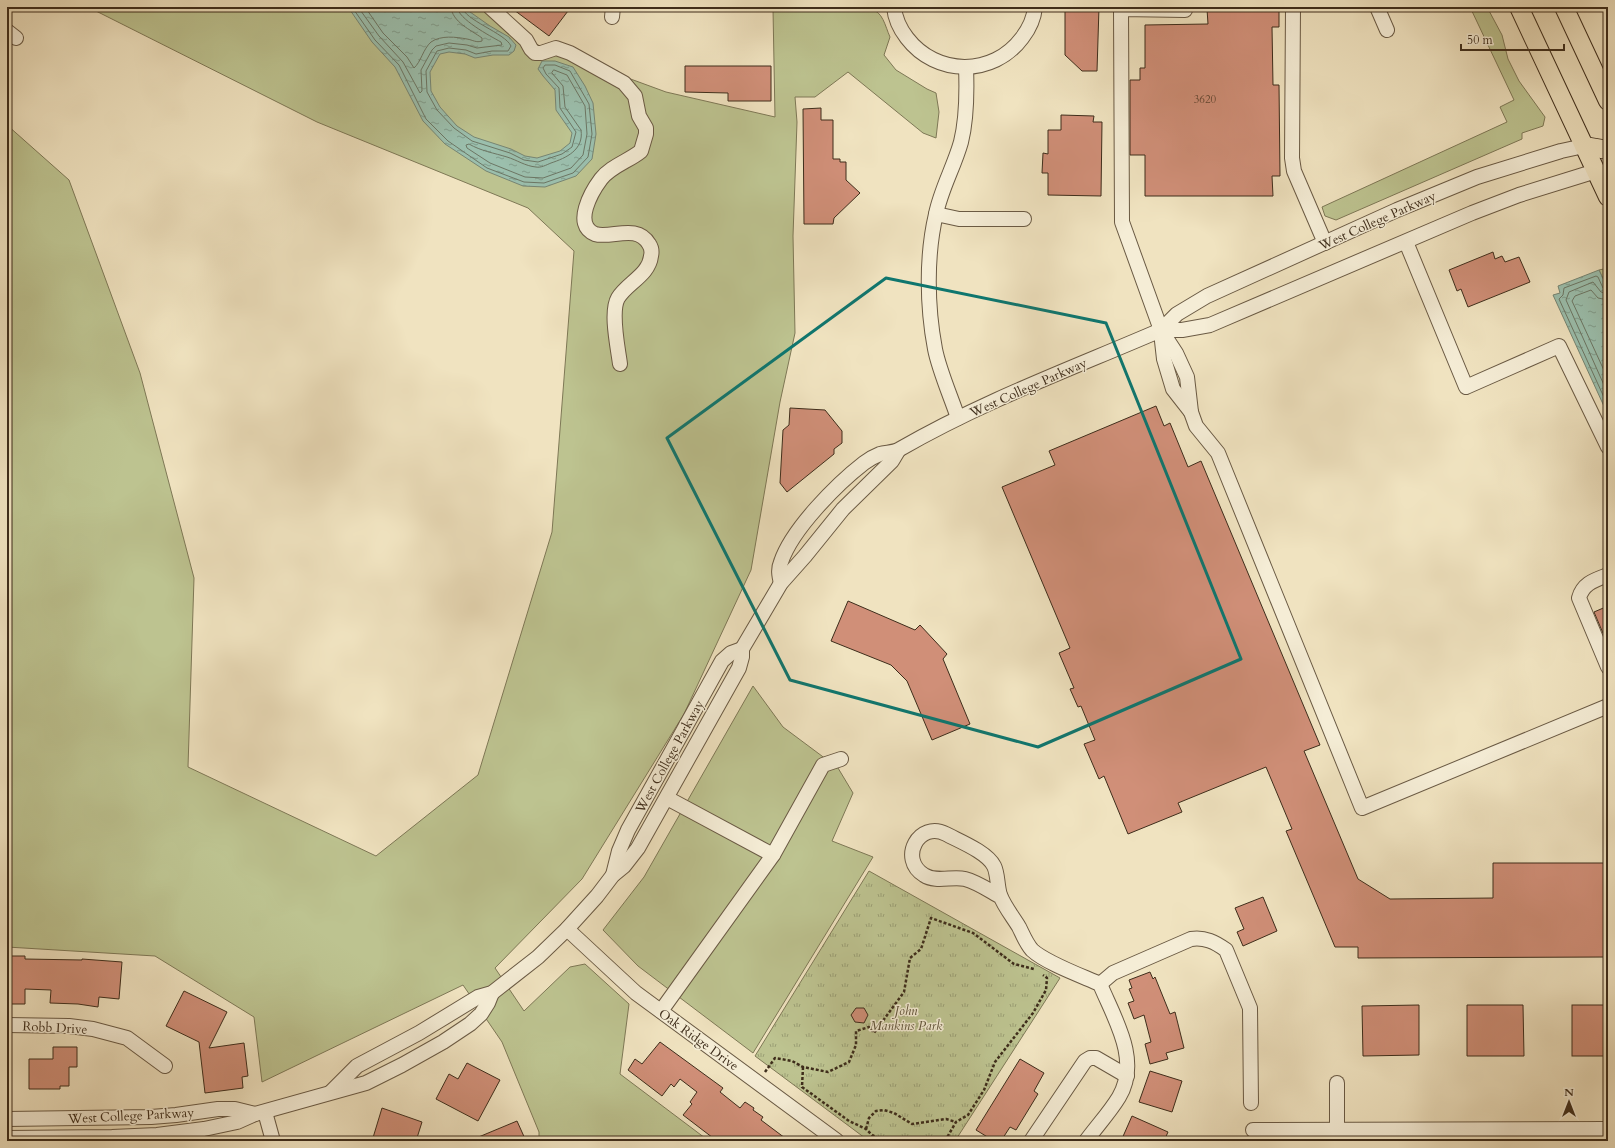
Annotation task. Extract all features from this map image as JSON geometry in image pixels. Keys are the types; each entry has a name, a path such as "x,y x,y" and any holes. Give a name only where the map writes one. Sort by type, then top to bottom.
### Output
{"main road":[{"path":"1519,7 1584,146 1602,168 1608,198"},
{"path":"1564,7 1603,78 1608,101"},
{"name":"West College Parkway","path":"1584,146 1608,150"}],"street":[{"path":"490,7 526,40 535,53 541,53 556,48 570,53 624,83 635,96 639,116 646,128 646,134 641,151 603,177 589,199 585,216 587,227 596,234 627,232 640,235 648,242 651,251 651,256 644,271 625,289 616,305 616,337 620,364"},
{"path":"894,7 902,31 913,46 929,58 947,65 966,67 985,64 1002,57 1016,45 1028,30 1035,7"},
{"path":"1185,7 1185,10 1121,9 1122,222 1161,330 1176,353 1187,376 1191,412 1196,426 1218,453 1362,808 1608,706"},
{"path":"1293,7 1292,158 1294,171 1325,243"},
{"path":"1377,7 1387,30"},
{"path":"958,418 935,350 928,284 936,214 960,143 965,119 967,97 966,67"},
{"name":"West College Parkway","path":"780,582 779,571 781,562 791,542 810,516 864,463 879,455 898,451 915,440 958,418 1161,330 1177,314 1207,296 1397,210 1477,177 1561,151 1584,146"},
{"name":"West College Parkway","path":"1161,330 1182,330 1210,325 1472,213 1519,195 1602,168"},
{"path":"936,214 959,219 1024,219"},
{"path":"1406,242 1466,387 1559,346 1608,447"},
{"name":"West College Parkway","path":"331,1092 357,1066 419,1033 478,997 492,993 538,957 567,929 597,896 613,875 624,866 638,848 739,668 742,657 742,649 780,582 805,556 843,508 892,461 898,451"},
{"path":"1608,575 1588,583 1583,588 1579,598 1608,667"},
{"name":"West College Parkway","path":"613,875 619,851 628,830 722,661 731,653 742,649"},
{"path":"661,1011 773,854 823,765 841,759"},
{"path":"667,798 773,854"},
{"path":"1000,897 966,879 941,879 924,875 914,864 911,853 918,837 934,832 943,833 986,857 994,866 1000,897 1029,946 1039,955 1100,984 1120,1032 1127,1054 1128,1066 1127,1076 1119,1097 1086,1141"},
{"name":"Oak Ridge Drive","path":"567,929 636,993 837,1141"},
{"path":"1100,984 1113,973 1191,940 1204,939 1219,945 1226,950 1250,1008 1251,1103"},
{"name":"West College Parkway","path":"7,1138 112,1137 158,1134 204,1129 237,1122 260,1113 366,1083 402,1065 443,1042 470,1024 481,1014 492,993"},
{"name":"Robb Drive","path":"7,1025 69,1026 93,1029 127,1038 165,1066"},
{"path":"1031,1141 1084,1061 1090,1058 1096,1058 1127,1076"},
{"path":"1337,1083 1338,1130"},
{"name":"West College Parkway","path":"7,1119 151,1117 218,1109 235,1109 260,1113"},
{"path":"260,1113 273,1141"},
{"path":"1253,1130 1608,1129"}],"path":[{"path":"758,1083 775,1058 792,1061 803,1067 828,1072 849,1062 856,1045 856,1031 869,1027 874,1033 904,992 910,958 921,949 931,918 973,933 1014,964 1037,970"},
{"path":"1042,974 1052,980 1059,965"},
{"path":"944,1141 956,1122 968,1115 984,1090 995,1062 1033,1012 1043,996 1046,990 1048,978"},
{"path":"803,1067 802,1087 849,1121 866,1129 872,1136 886,1141"},
{"path":"866,1129 869,1118 876,1111 884,1110 894,1113 912,1124 946,1119 956,1122"}],"highlighted area":[{"path":"886,278 1106,323 1241,659 1038,747 790,680 667,438"}],"green space":[{"path":"88,7 499,7 538,45 666,92 775,117 773,9 870,9 874,10 881,16 890,37 884,55 896,70 936,93 939,112 936,138 923,133 848,72 815,97 795,97 797,122 793,236 795,333 780,402 751,570 684,714 582,879 495,968 524,1011 570,967 585,964 629,1004 620,1074 709,1141 539,1141 539,1132 502,1042 463,985 262,1082 254,1017 155,956 7,947 7,125 69,180 140,373 194,578 188,767 376,856 478,775 552,532 574,251 528,208 317,122"},
{"path":"1470,7 1487,7 1502,35 1508,59 1519,81 1545,117 1543,126 1522,133 1522,139 1336,220 1325,216 1322,207 1507,122 1500,107 1514,100"},
{"path":"1608,268 1608,289 1599,270"},
{"path":"753,686 783,727 838,768 853,793 832,841 873,857 753,1053 638,966 603,930 644,877"},
{"name":"John Mankins Park","path":"869,871 1060,978 955,1141 869,1141 755,1056"}],"water":[{"path":"348,7 463,7 509,37 516,45 514,51 509,55 493,55 475,58 465,54 449,52 440,54 430,72 431,91 440,107 457,126 474,137 511,149 525,156 537,158 560,151 570,143 572,133 556,110 555,90 538,69 542,61 555,61 573,67 585,86 593,103 596,134 592,159 576,176 545,187 523,186 486,171 445,144 423,121 395,67 372,42"},
{"path":"1599,270 1608,289 1608,415 1553,295 1560,293 1558,286"}],"building":[{"path":"510,7 571,7 549,36"},
{"path":"1065,7 1099,7 1097,71 1082,71 1065,55"},
{"path":"1207,9 1279,9 1279,27 1272,27 1273,85 1279,85 1280,176 1272,176 1273,196 1145,196 1145,155 1130,155 1130,80 1140,80 1140,68 1145,68 1145,25 1208,24"},
{"path":"685,66 771,66 771,101 728,101 728,93 685,92"},
{"path":"821,108 821,120 833,120 833,159 840,159 840,162 846,162 846,180 860,193 834,218 833,224 804,224 803,109"},
{"path":"1061,115 1094,116 1093,122 1102,122 1101,196 1048,195 1048,173 1042,173 1043,153 1048,154 1048,130 1061,130"},
{"path":"1493,252 1495,259 1502,256 1505,262 1519,257 1530,282 1468,307 1461,289 1457,291 1449,270"},
{"path":"1156,406 1164,426 1170,423 1188,467 1201,461 1320,745 1304,751 1358,879 1390,899 1493,898 1493,863 1608,863 1608,957 1358,958 1358,947 1335,947 1286,831 1292,829 1266,767 1178,803 1182,812 1128,834 1104,776 1099,779 1084,744 1095,740 1081,706 1078,707 1070,689 1074,688 1059,653 1070,648 1002,487 1055,465 1049,451"},
{"path":"790,408 825,410 842,431 842,443 834,449 834,454 787,492 780,483 783,430 789,425"},
{"path":"848,601 915,630 920,625 947,654 943,659 970,724 932,740 907,681 891,665 831,641"},
{"path":"1608,606 1608,645 1594,612"},
{"path":"1263,897 1277,931 1243,946 1237,932 1244,929 1235,908"},
{"path":"7,956 25,956 25,959 82,959 122,962 119,999 99,997 98,1007 78,1004 50,1003 51,990 25,989 25,1004 7,1004"},
{"path":"1150,972 1153,979 1155,977 1170,1014 1175,1012 1184,1048 1166,1053 1168,1059 1150,1064 1145,1044 1151,1042 1144,1015 1134,1019 1128,1003 1134,1001 1129,989 1132,988 1129,980"},
{"path":"184,991 227,1012 209,1048 244,1043 248,1076 242,1077 243,1088 205,1093 199,1042 166,1026"},
{"path":"1419,1005 1419,1055 1363,1056 1362,1006"},
{"path":"1467,1005 1523,1005 1524,1056 1467,1056"},
{"path":"1572,1005 1608,1005 1608,1056 1572,1056"},
{"path":"856,1008 864,1008 868,1015 864,1023 855,1022 851,1015"},
{"path":"660,1042 723,1088 720,1092 740,1108 745,1102 754,1108 753,1110 763,1117 761,1120 789,1141 717,1141 683,1115 692,1104 690,1102 697,1092 680,1079 674,1087 671,1084 662,1096 628,1070 635,1059 642,1064"},
{"path":"53,1047 77,1047 77,1067 69,1067 69,1086 60,1086 60,1089 29,1089 29,1059 53,1059"},
{"path":"1020,1059 1044,1073 1034,1091 1038,1094 1016,1130 1010,1127 1001,1141 994,1141 976,1130"},
{"path":"467,1063 500,1080 478,1121 436,1099 449,1074 458,1079"},
{"path":"1150,1071 1182,1081 1172,1112 1139,1102"},
{"path":"382,1108 422,1122 416,1141 372,1141"},
{"path":"1132,1116 1168,1132 1164,1141 1121,1141"},
{"path":"517,1121 526,1141 469,1141"}]}
